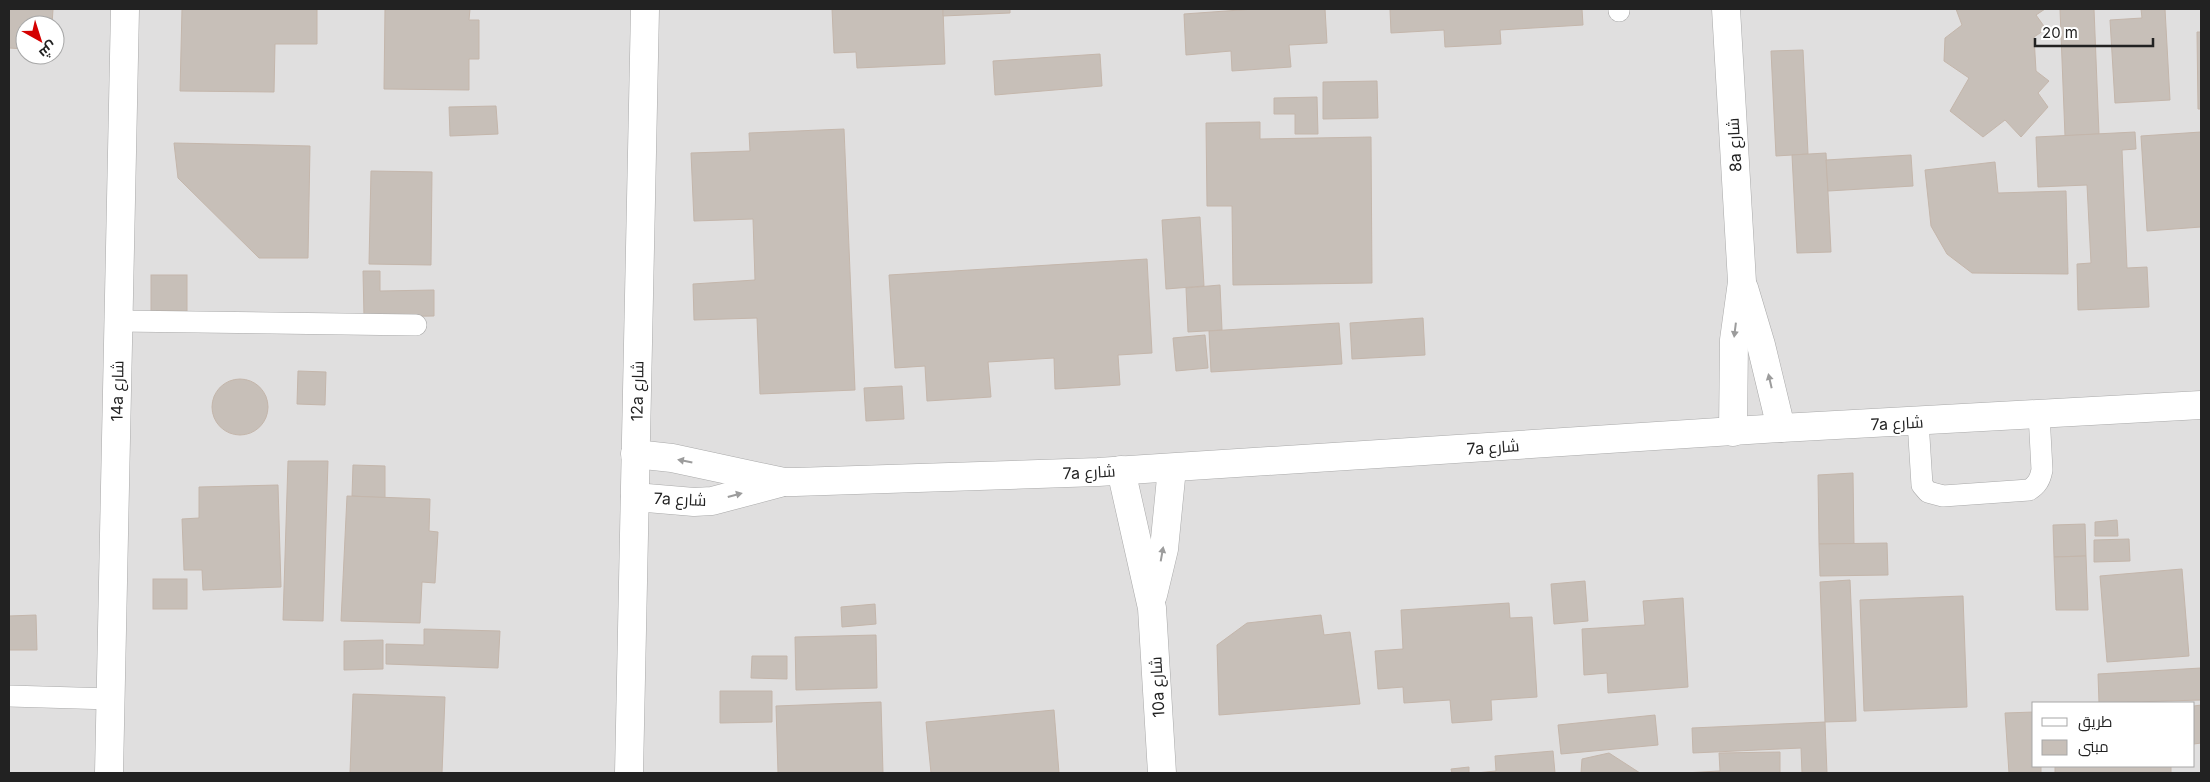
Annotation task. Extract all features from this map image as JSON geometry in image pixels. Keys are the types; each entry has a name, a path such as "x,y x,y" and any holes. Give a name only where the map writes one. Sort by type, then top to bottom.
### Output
{"street":[{"name":"14a شارع","path":"109,773 125,9"},
{"name":"12a شارع","path":"630,773 645,9"},
{"name":"8a شارع","path":"1726,9 1742,282 1734,340 1733,432"},
{"name":"8a شارع","path":"1742,282 1753,313 1781,428"},
{"name":"7a شارع","path":"634,497 712,501 784,482 1172,468 1781,428 2201,405"},
{"name":"7a شارع","path":"635,454 672,458 784,482"},
{"name":"10a شارع","path":"1151,601 1164,549 1172,468"},
{"name":"10a شارع","path":"1121,470 1151,601 1162,773"}],"lane":[{"path":"119,321 416,325"},
{"path":"1918,421 1920,478 1922,485 1934,496 1943,496 2029,490 2036,486 2041,478 2042,470 2038,414"},
{"path":"9,696 111,699"}],"shaded area":[{"path":"9,9 2201,9 2201,773 9,773"}],"building":[{"path":"9,9 53,9 53,15 15,15 15,48 9,48"},
{"path":"182,9 317,9 317,44 275,44 274,92 180,91"},
{"path":"385,9 470,9 469,20 479,20 479,59 469,59 469,90 384,89"},
{"path":"832,9 943,9 945,64 857,68 856,52 834,53"},
{"path":"943,9 1010,9 1010,13 943,16"},
{"path":"1254,9 1325,9 1327,43 1289,45 1291,67 1232,71 1231,51 1186,55 1184,14"},
{"path":"1390,9 1582,9 1583,25 1500,30 1501,44 1445,47 1444,30 1391,33"},
{"path":"1956,9 2045,9 2036,15 2046,29 2034,37 2036,71 2049,81 2038,93 2048,107 2021,137 2005,120 1983,137 1950,111 1969,78 1944,61 1945,38 1962,25"},
{"path":"2060,9 2094,9 2099,134 2065,136"},
{"path":"2141,9 2165,9 2170,100 2115,103 2110,20 2142,18"},
{"path":"2197,32 2201,32 2201,109 2198,109"},
{"path":"1803,50 1808,154 1776,156 1771,51"},
{"path":"1100,54 1102,86 995,95 993,61"},
{"path":"1377,81 1378,118 1323,119 1323,82"},
{"path":"1317,97 1318,134 1295,134 1295,114 1274,114 1274,98"},
{"path":"496,106 498,134 450,136 449,107"},
{"path":"1260,122 1260,139 1371,137 1372,283 1233,285 1232,206 1207,206 1206,123"},
{"path":"844,129 855,390 760,394 757,318 694,320 693,284 755,280 753,219 694,221 691,153 750,151 749,133"},
{"path":"2135,132 2136,149 2122,150 2127,268 2147,267 2149,307 2078,310 2077,264 2091,263 2087,185 2038,187 2036,137"},
{"path":"2201,132 2201,227 2147,231 2141,136"},
{"path":"174,143 310,146 308,258 259,258 178,178"},
{"path":"1826,153 1831,252 1797,253 1792,155"},
{"path":"1911,155 1913,186 1828,191 1826,160"},
{"path":"1995,162 1998,193 2066,191 2068,274 1972,273 1947,254 1931,226 1925,170"},
{"path":"371,171 432,172 431,265 369,264"},
{"path":"1200,217 1204,286 1166,289 1162,220"},
{"path":"1147,259 1152,353 1118,355 1120,385 1055,389 1054,358 988,362 991,397 927,401 925,366 895,368 889,275"},
{"path":"363,271 380,271 380,291 434,290 434,316 364,317"},
{"path":"151,275 187,275 187,311 151,311"},
{"path":"1220,285 1222,330 1188,332 1186,288"},
{"path":"1423,318 1425,355 1352,359 1350,323"},
{"path":"1339,323 1342,364 1211,372 1209,331"},
{"path":"1205,335 1208,368 1176,371 1173,338"},
{"path":"298,371 326,372 325,405 297,404"},
{"path":"234,379 246,379 256,383 264,391 268,407 264,423 256,431 246,435 234,435 224,431 216,423 212,413 212,401 216,391 224,383"},
{"path":"902,386 904,419 866,421 864,388"},
{"path":"288,461 328,461 323,621 283,620"},
{"path":"353,465 385,466 385,498 352,496"},
{"path":"1853,473 1854,544 1819,544 1818,475"},
{"path":"278,485 281,587 203,590 202,570 184,570 182,519 199,518 199,487"},
{"path":"347,496 430,499 429,531 438,532 435,583 422,582 420,623 341,621"},
{"path":"2117,520 2118,536 2095,536 2095,522"},
{"path":"2085,524 2086,556 2054,557 2053,525"},
{"path":"2129,539 2130,561 2094,562 2094,540"},
{"path":"1887,543 1888,575 1820,576 1819,544"},
{"path":"2086,556 2088,610 2056,610 2054,557"},
{"path":"2182,569 2189,656 2107,662 2100,576"},
{"path":"153,579 187,579 187,609 153,609"},
{"path":"1850,580 1856,721 1825,722 1820,582"},
{"path":"1585,581 1588,621 1554,624 1551,584"},
{"path":"1963,596 1967,707 1864,711 1860,600"},
{"path":"1683,598 1688,687 1608,693 1607,673 1584,675 1582,629 1645,625 1643,601"},
{"path":"1509,603 1510,618 1532,617 1537,697 1491,700 1492,720 1452,723 1450,700 1404,703 1403,687 1378,689 1375,651 1403,649 1401,610"},
{"path":"875,604 876,624 842,627 841,607"},
{"path":"36,615 37,650 9,650 9,616"},
{"path":"1321,615 1324,635 1350,632 1360,704 1219,715 1217,645 1247,623"},
{"path":"424,629 500,631 498,668 386,664 386,644 424,645"},
{"path":"876,635 877,688 796,690 795,637"},
{"path":"383,640 383,669 344,670 344,641"},
{"path":"752,656 787,656 787,679 751,678"},
{"path":"2201,668 2201,700 2099,702 2098,674"},
{"path":"720,691 772,691 772,722 720,723"},
{"path":"353,694 445,697 442,773 350,773"},
{"path":"881,702 883,773 778,773 776,706"},
{"path":"2201,705 2201,743 2195,744 2195,706"},
{"path":"1054,710 1059,773 931,773 926,722"},
{"path":"2032,712 2032,767 2041,767 2041,773 2009,773 2005,713"},
{"path":"1655,715 1658,745 1561,754 1558,725"},
{"path":"1825,722 1827,773 1802,773 1801,748 1693,753 1692,728"},
{"path":"1553,751 1555,773 1476,773 1496,771 1495,756"},
{"path":"1780,752 1780,773 1684,773 1720,771 1719,753"},
{"path":"1609,753 1640,773 1581,773 1582,759"},
{"path":"1469,767 1469,773 1452,773 1451,769"},
{"path":"2055,767 2171,767 2171,773 2055,773"}]}
